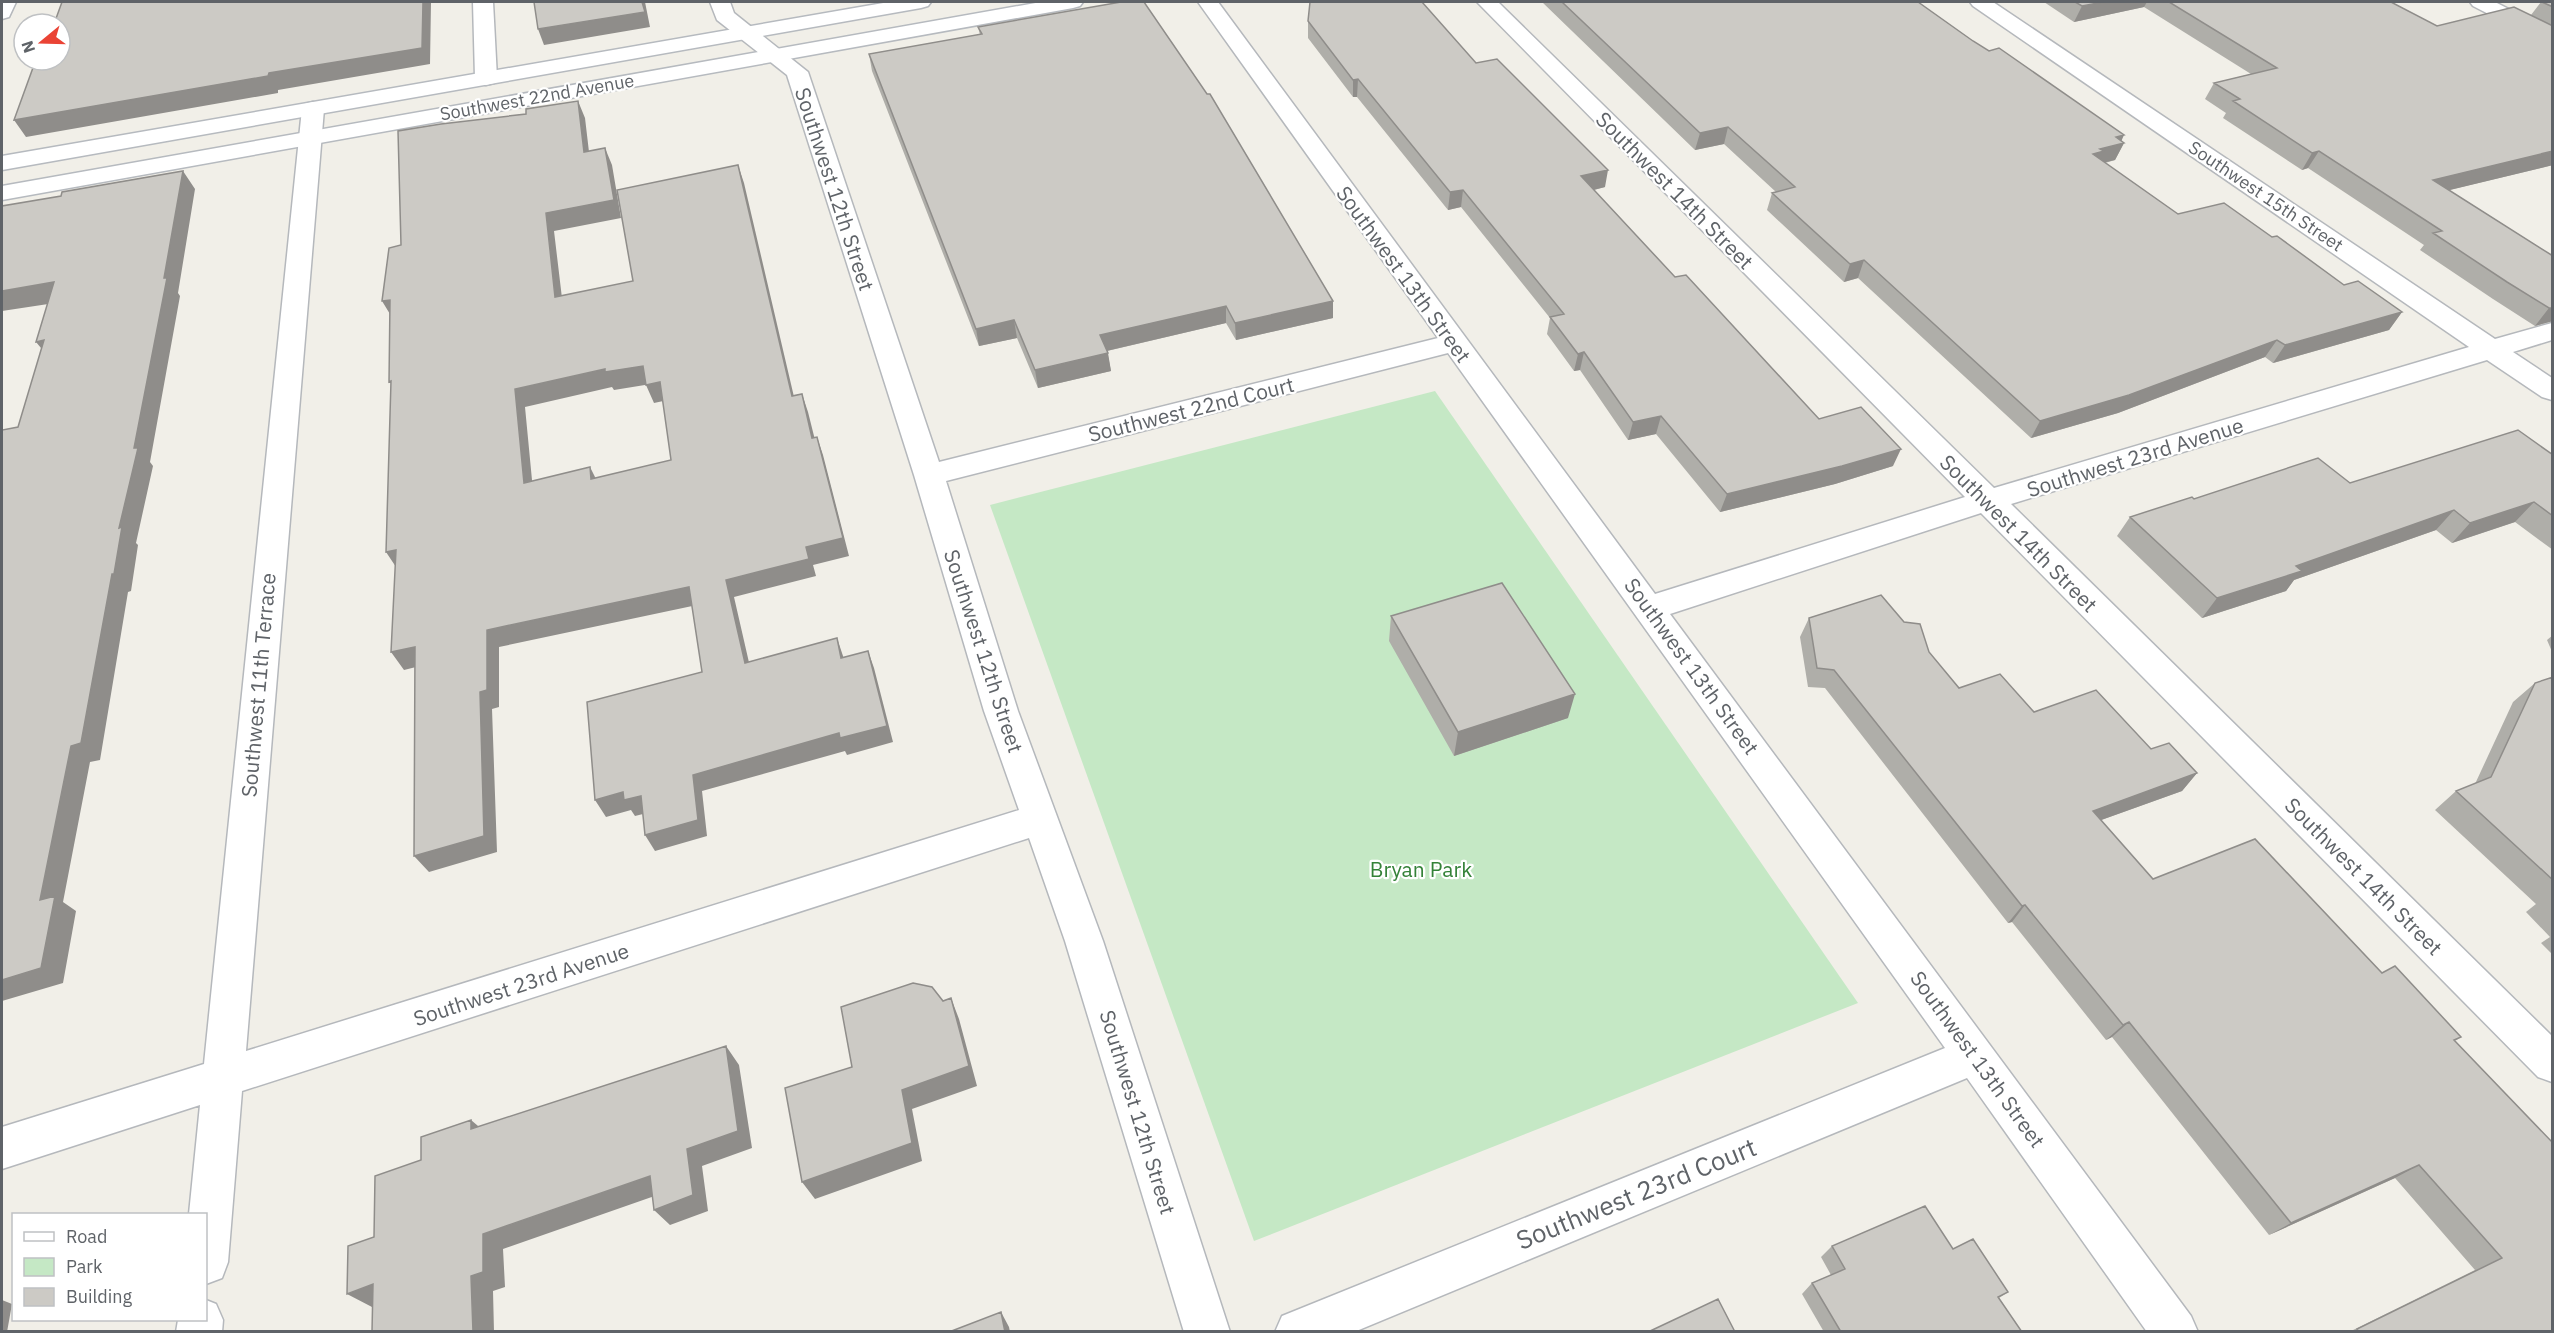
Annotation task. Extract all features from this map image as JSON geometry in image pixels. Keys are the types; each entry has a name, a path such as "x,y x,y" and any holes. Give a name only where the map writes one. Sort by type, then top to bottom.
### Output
{"street":[{"path":"2,13 6,2"},
{"path":"483,2 486,78"},
{"name":"Southwest 12th Street","path":"720,2 724,16 797,72 929,476 1000,711 1084,941 1207,1332"},
{"name":"Southwest 22nd Avenue","path":"2,193 311,123 486,78 921,2"},
{"name":"Southwest 22nd Avenue","path":"2,163 311,123 774,55 1073,2"},
{"name":"Southwest 13th Street","path":"1208,2 1453,343 1650,608 2175,1332"},
{"name":"Southwest 14th Street","path":"1486,2 2553,1063"},
{"name":"Southwest 15th Street","path":"1980,2 2553,391"},
{"path":"2480,2 2553,39"},
{"name":"Southwest 11th Terrace","path":"207,1251 311,123"},
{"name":"Southwest 23rd Avenue","path":"1650,608 1986,501 2553,331"},
{"name":"Southwest 22nd Court","path":"929,476 1453,343"},
{"name":"Southwest 23rd Avenue","path":"2,1148 1040,819"},
{"name":"Southwest 23rd Court","path":"1298,1332 1975,1055"}],"green space":[{"name":"Bryan Park","path":"1435,391 1858,1003 1254,1241 990,505"}],"building":[{"path":"62,2 423,2 422,48 269,73 268,76 14,120 31,72 72,72 72,12 58,12"},
{"path":"534,2 642,2 645,12 538,29"},
{"path":"1121,2 1144,2 1207,94 1210,94 1333,301 1235,323 1226,306 1100,335 1108,353 1035,370 1014,320 976,329 869,54 982,34 978,27"},
{"path":"1310,2 1422,2 1476,63 1497,59 1608,170 1581,176 1675,277 1686,275 1819,419 1861,407 1901,449 1727,494 1661,416 1633,422 1584,352 1578,354 1550,317 1564,314 1463,190 1450,192 1358,79 1353,80 1308,21"},
{"path":"1562,2 1918,2 1989,51 1999,48 2124,135 2116,137 2124,143 2100,149 2104,151 2093,154 2178,214 2224,203 2272,237 2277,236 2344,285 2358,281 2402,312 2285,345 2277,340 2129,395 2040,421 1864,260 1850,264 1772,193 1795,187 1728,127 1700,133"},
{"path":"2075,2 2103,2 2082,6"},
{"path":"2169,2 2391,2 2437,26 2514,7 2553,26 2553,151 2433,180 2553,256 2553,308 2549,308 2507,282 2433,233 2442,231 2319,151 2312,153 2233,101 2240,99 2214,83 2277,68"},
{"path":"2542,2 2553,2 2553,7"},
{"path":"578,101 584,152 605,148 614,200 546,213 555,297 633,281 617,190 738,165 792,396 802,394 812,438 817,437 843,538 806,547 809,559 726,580 745,663 837,638 841,658 868,651 887,726 840,738 839,733 693,775 698,820 645,835 641,796 624,800 623,792 595,800 587,702 702,672 689,587 487,630 487,690 480,692 484,836 414,856 415,647 391,652 396,550 386,552 391,381 389,382 390,300 382,301 389,248 401,245 398,131 526,114 526,109","holes":["643,366 646,385 660,382 671,460 591,479 590,467 524,483 515,389 605,369 605,372"]},
{"path":"183,171 164,278 167,278 134,448 138,448 119,528 122,527 81,743 71,746 40,900 55,896 41,968 2,980 2,430 18,427 44,340 36,342 54,282 2,291 2,206 61,196 62,192"},
{"path":"2518,430 2553,455 2553,516 2534,502 2470,523 2454,510 2296,566 2302,571 2217,598 2130,517 2192,497 2194,499 2318,458 2350,483"},
{"path":"1502,583 1575,694 1458,732 1391,616"},
{"path":"1881,595 1904,622 1920,624 1929,652 1959,688 2000,674 2034,712 2096,690 2151,749 2169,743 2197,773 2093,811 2153,879 2255,839 2382,973 2395,966 2461,1037 2454,1040 2553,1143 2553,1332 2359,1332 2357,1329 2502,1258 2419,1165 2291,1223 2129,1022 2123,1025 2025,905 2022,906 1834,670 1817,668 1809,618"},
{"path":"2553,677 2553,880 2456,791 2491,777 2535,683"},
{"path":"913,983 932,987 943,1001 951,998 969,1066 902,1090 912,1143 802,1182 785,1088 852,1067 841,1007"},
{"path":"726,1046 738,1131 687,1149 693,1195 654,1210 650,1176 483,1234 483,1272 471,1276 473,1332 372,1332 373,1284 347,1294 348,1246 374,1237 375,1176 421,1160 421,1137 471,1120 471,1129"},
{"path":"1925,1206 1953,1249 1973,1239 2008,1292 1998,1297 2022,1332 1841,1332 1812,1283 1845,1269 1832,1246"},
{"path":"1718,1299 1735,1332 1648,1332"},
{"path":"1001,1312 1005,1332 949,1332"}]}
